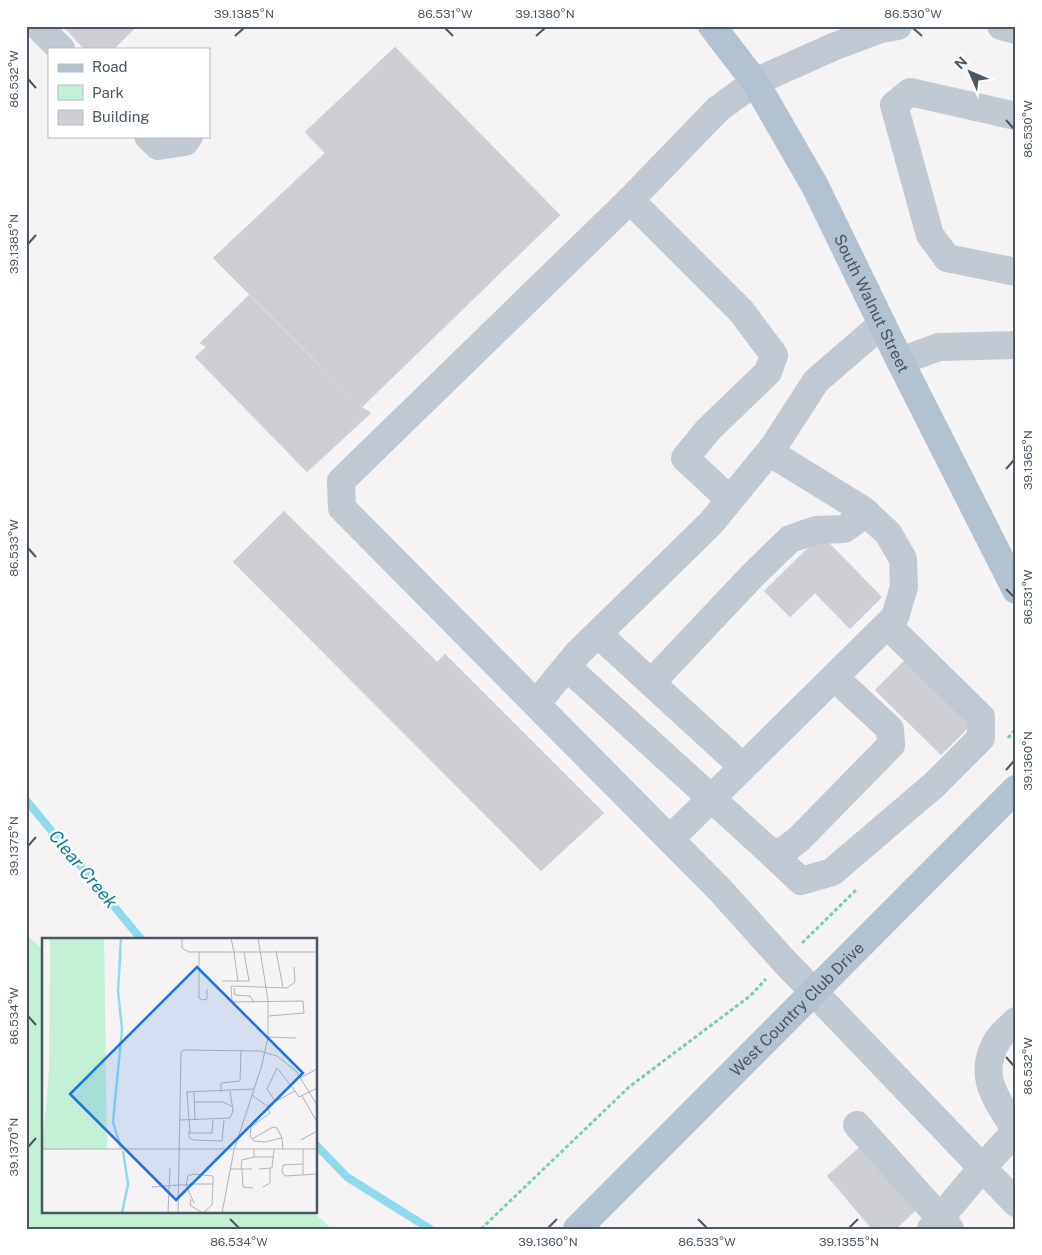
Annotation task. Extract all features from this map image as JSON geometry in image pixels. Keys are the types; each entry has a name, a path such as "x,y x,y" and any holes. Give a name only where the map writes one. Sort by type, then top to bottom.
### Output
{"main road":[{"name":"South Walnut Street","path":"712,26 755,82 815,186 900,361 1016,590"},
{"name":"West Country Club Drive","path":"577,1229 1016,789"}],"street":[{"path":"38,26 60,48"},
{"path":"898,26 881,29 833,46 755,82 718,109 630,200 341,481 342,508 721,891 814,992 1016,1203"},
{"path":"1001,26 1016,30"},
{"path":"1016,116 910,92 894,105 930,235 947,258 1016,272"},
{"path":"150,138 158,146 184,142 187,138"},
{"path":"630,200 741,311 774,355 768,372 708,430 685,458 730,500"},
{"path":"536,704 598,634 711,524 769,452 816,381 882,324"},
{"path":"900,361 939,347 1016,345"},
{"path":"670,839 894,617 904,587 903,559 888,532 867,513 769,452"},
{"path":"651,683 752,576 790,539 816,530 844,529 867,513"},
{"path":"568,667 801,880 832,872 934,786 981,738 981,717 886,625"},
{"path":"598,634 743,767"},
{"path":"768,850 781,853 799,839 891,745 890,729 834,677"},
{"path":"857,1125 940,1225 982,1168 1016,1131 992,1091 988,1077 990,1056 998,1040 1016,1021"}],"path":[{"path":"482,1229 534,1177"}],"green space":[{"path":"26,934 42,949 42,1212 313,1212 332,1229 26,1229"}],"building":[{"path":"63,26 137,26 115,48 83,48"},
{"path":"395,47 560,215 362,407 213,258 325,153 305,132"},
{"path":"249,295 362,407 371,413 307,472 195,357 206,347 200,343"},
{"path":"284,511 437,662 445,654 604,813 541,871 233,562"},
{"path":"821,535 882,597 850,629 815,593 790,617 764,591"},
{"path":"909,656 976,720 941,755 875,690"},
{"path":"861,1146 919,1207 896,1229 872,1229 827,1176"}],"waterway":[{"name":"Clear Creek","path":"26,800 140,938"},
{"name":"Clear Creek","path":"318,1147 347,1177 430,1229"}]}
